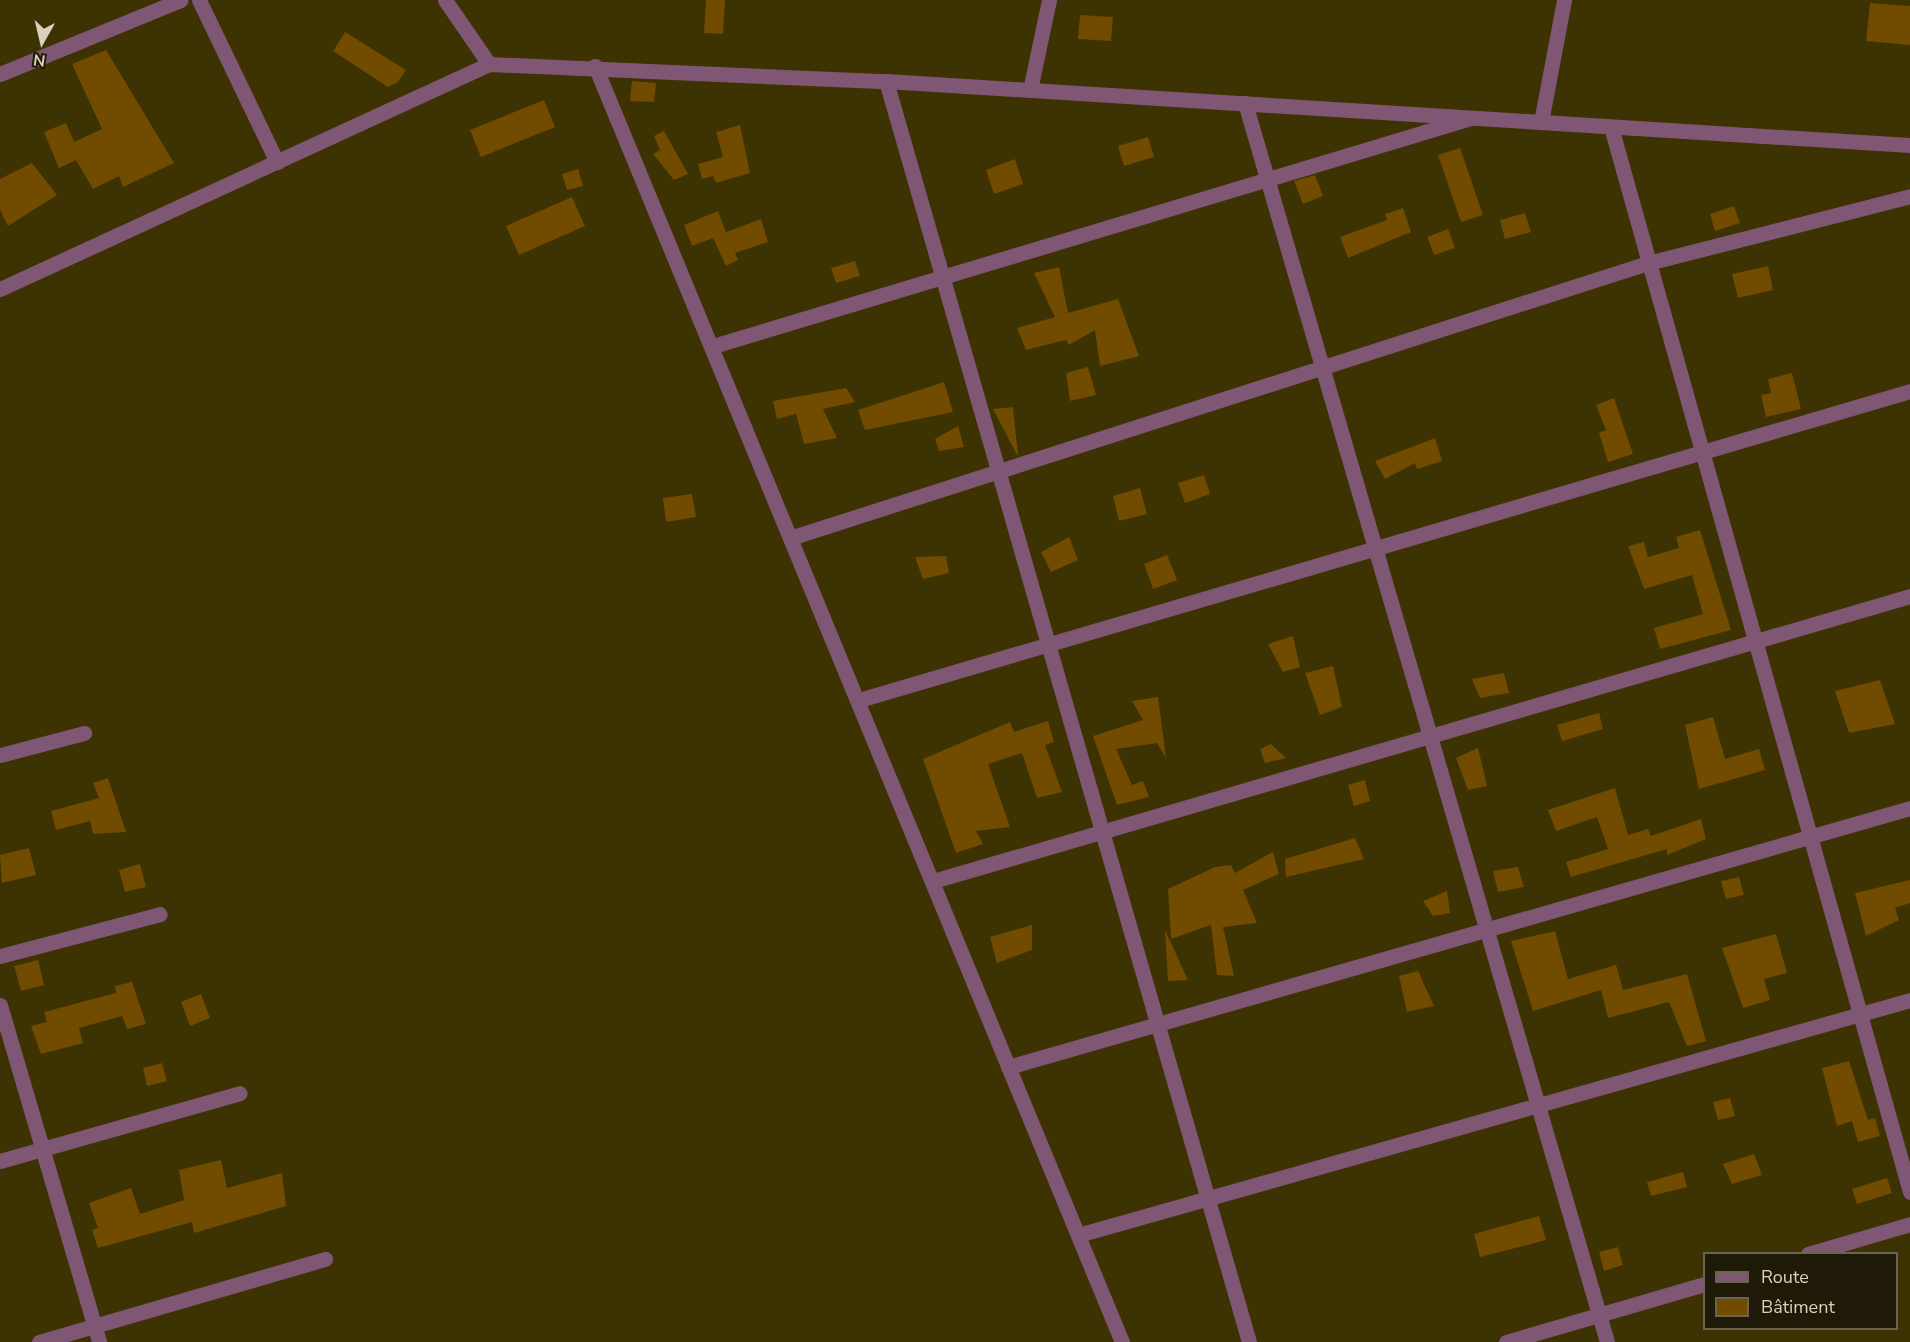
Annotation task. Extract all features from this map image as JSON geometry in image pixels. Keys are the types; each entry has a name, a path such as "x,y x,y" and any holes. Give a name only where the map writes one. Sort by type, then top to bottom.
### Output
{"street":[{"path":"0,74 180,0"},
{"path":"199,0 276,162"},
{"path":"445,0 489,64"},
{"path":"1030,90 1049,0"},
{"path":"1541,122 1564,0"},
{"path":"0,289 489,64 595,66 885,81 1910,145"},
{"path":"595,66 793,537 1122,1342"},
{"path":"885,81 1000,469 1047,647 1249,1342"},
{"path":"1245,103 1607,1342"},
{"path":"713,346 1474,117"},
{"path":"1611,127 1910,1192"},
{"path":"793,537 1648,263 1910,196"},
{"path":"859,700 1047,647 1910,391"},
{"path":"933,881 1101,829 1910,596"},
{"path":"0,755 84,733"},
{"path":"1008,1067 1487,933 1910,808"},
{"path":"0,956 160,914"},
{"path":"1078,1235 1910,1000"},
{"path":"0,1005 99,1342"},
{"path":"0,1161 240,1093"},
{"path":"1815,1252 1910,1224"},
{"path":"39,1342 325,1258"},
{"path":"1506,1342 1703,1284"}],"building":[{"path":"706,0 725,0 723,34 704,33"},
{"path":"1870,3 1910,6 1910,45 1866,41"},
{"path":"1080,15 1113,17 1111,41 1078,39"},
{"path":"345,32 406,70 398,82 388,87 333,51"},
{"path":"106,50 174,163 123,187 119,176 93,189 76,160 59,168 44,132 66,123 74,142 102,129 72,64"},
{"path":"632,81 656,83 654,102 630,101"},
{"path":"544,100 555,127 481,157 470,130"},
{"path":"740,125 750,173 716,183 713,176 702,179 698,164 723,157 716,132"},
{"path":"664,131 688,174 674,180 653,154 660,150 654,136"},
{"path":"1148,137 1154,157 1124,166 1118,146"},
{"path":"1460,148 1483,215 1461,222 1438,155"},
{"path":"1015,159 1023,184 994,194 986,170"},
{"path":"32,163 57,195 8,226 0,210 0,179"},
{"path":"578,169 583,186 567,190 562,174"},
{"path":"1315,175 1323,196 1303,204 1294,181"},
{"path":"572,197 585,226 519,255 506,226"},
{"path":"1734,206 1740,223 1715,231 1710,214"},
{"path":"1403,208 1411,232 1348,258 1340,237 1387,220 1385,214"},
{"path":"718,211 726,232 761,219 768,242 735,253 738,260 726,266 713,238 692,246 684,225"},
{"path":"1525,213 1531,232 1505,239 1500,220"},
{"path":"1448,229 1455,248 1434,255 1427,237"},
{"path":"855,261 860,276 836,283 831,268"},
{"path":"1768,266 1773,290 1738,298 1732,274"},
{"path":"1059,267 1068,313 1118,299 1139,356 1100,366 1095,330 1069,345 1066,340 1026,350 1017,328 1055,317 1034,273"},
{"path":"1088,367 1096,395 1070,401 1066,373"},
{"path":"1792,373 1801,409 1766,417 1761,395 1771,393 1768,379"},
{"path":"944,382 953,412 865,430 858,410"},
{"path":"846,388 855,402 823,409 837,438 804,444 796,414 777,419 773,401"},
{"path":"1614,398 1633,454 1608,462 1599,433 1606,430 1596,405"},
{"path":"1013,407 1018,455 993,409"},
{"path":"958,426 964,447 939,451 935,439"},
{"path":"1435,438 1442,461 1417,469 1415,463 1385,479 1375,461"},
{"path":"1204,475 1210,494 1185,503 1178,483"},
{"path":"1140,488 1147,514 1119,521 1113,496"},
{"path":"692,494 696,517 666,522 663,498"},
{"path":"1700,530 1731,630 1660,649 1654,628 1703,614 1692,575 1644,589 1628,546 1644,542 1648,557 1679,548 1676,537"},
{"path":"1069,537 1078,560 1051,572 1041,552"},
{"path":"1167,555 1177,580 1153,589 1144,564"},
{"path":"946,556 949,573 923,579 915,557"},
{"path":"1293,636 1300,667 1283,672 1268,644"},
{"path":"1333,666 1342,707 1320,715 1305,673"},
{"path":"1504,673 1509,693 1480,698 1472,679"},
{"path":"1880,680 1895,724 1849,733 1835,691"},
{"path":"1158,697 1166,758 1157,743 1116,749 1132,785 1143,781 1149,797 1117,805 1093,736 1143,720 1132,701"},
{"path":"1599,713 1603,729 1562,741 1557,725"},
{"path":"1713,717 1725,759 1759,749 1765,770 1699,789 1685,725"},
{"path":"1048,721 1054,742 1045,745 1062,792 1037,798 1022,753 988,764 1010,827 976,831 983,844 956,853 923,759 1010,722 1014,732"},
{"path":"1271,744 1286,758 1265,763 1260,749"},
{"path":"1478,748 1487,786 1468,790 1456,758"},
{"path":"108,778 126,832 93,834 90,821 56,830 51,811 99,798 93,783"},
{"path":"1365,780 1370,801 1354,806 1348,785"},
{"path":"1615,788 1628,835 1648,829 1651,836 1701,819 1706,839 1667,855 1667,849 1571,877 1566,862 1608,849 1597,817 1556,831 1548,810"},
{"path":"1355,838 1364,859 1286,877 1285,859"},
{"path":"29,848 36,875 2,883 0,855"},
{"path":"1273,852 1279,874 1243,890 1257,923 1223,927 1234,976 1217,975 1211,925 1171,939 1168,889 1215,867 1231,865 1235,873"},
{"path":"140,864 146,887 125,892 119,870"},
{"path":"1518,867 1524,887 1498,892 1493,871"},
{"path":"1739,877 1744,895 1726,899 1721,881"},
{"path":"1910,880 1910,903 1895,908 1899,920 1866,936 1855,893"},
{"path":"1447,891 1450,913 1433,916 1423,901"},
{"path":"1032,925 1032,950 997,963 990,937"},
{"path":"1165,930 1188,980 1168,981"},
{"path":"1555,931 1568,979 1616,965 1623,990 1687,974 1706,1041 1687,1046 1669,1002 1608,1018 1601,990 1533,1011 1511,941"},
{"path":"1776,934 1787,973 1764,979 1770,1000 1743,1008 1722,948"},
{"path":"38,960 44,985 21,991 14,966"},
{"path":"1418,971 1434,1006 1407,1012 1399,976"},
{"path":"132,982 146,1024 127,1029 122,1016 79,1028 83,1043 41,1054 31,1026 47,1022 44,1012 116,993 115,986"},
{"path":"201,994 210,1018 190,1026 181,1002"},
{"path":"1849,1061 1868,1120 1875,1118 1880,1136 1858,1142 1852,1121 1837,1126 1822,1068"},
{"path":"162,1063 167,1081 147,1086 143,1068"},
{"path":"1730,1098 1735,1116 1718,1120 1713,1102"},
{"path":"1754,1154 1762,1175 1732,1184 1723,1164"},
{"path":"221,1160 227,1188 282,1173 286,1206 194,1233 192,1222 98,1248 92,1230 98,1228 89,1203 131,1188 140,1214 184,1200 179,1170"},
{"path":"1683,1172 1687,1187 1651,1196 1647,1182"},
{"path":"1887,1178 1892,1193 1857,1204 1852,1189"},
{"path":"1539,1216 1546,1240 1480,1257 1474,1234"},
{"path":"1618,1247 1623,1265 1604,1271 1599,1252"}]}
